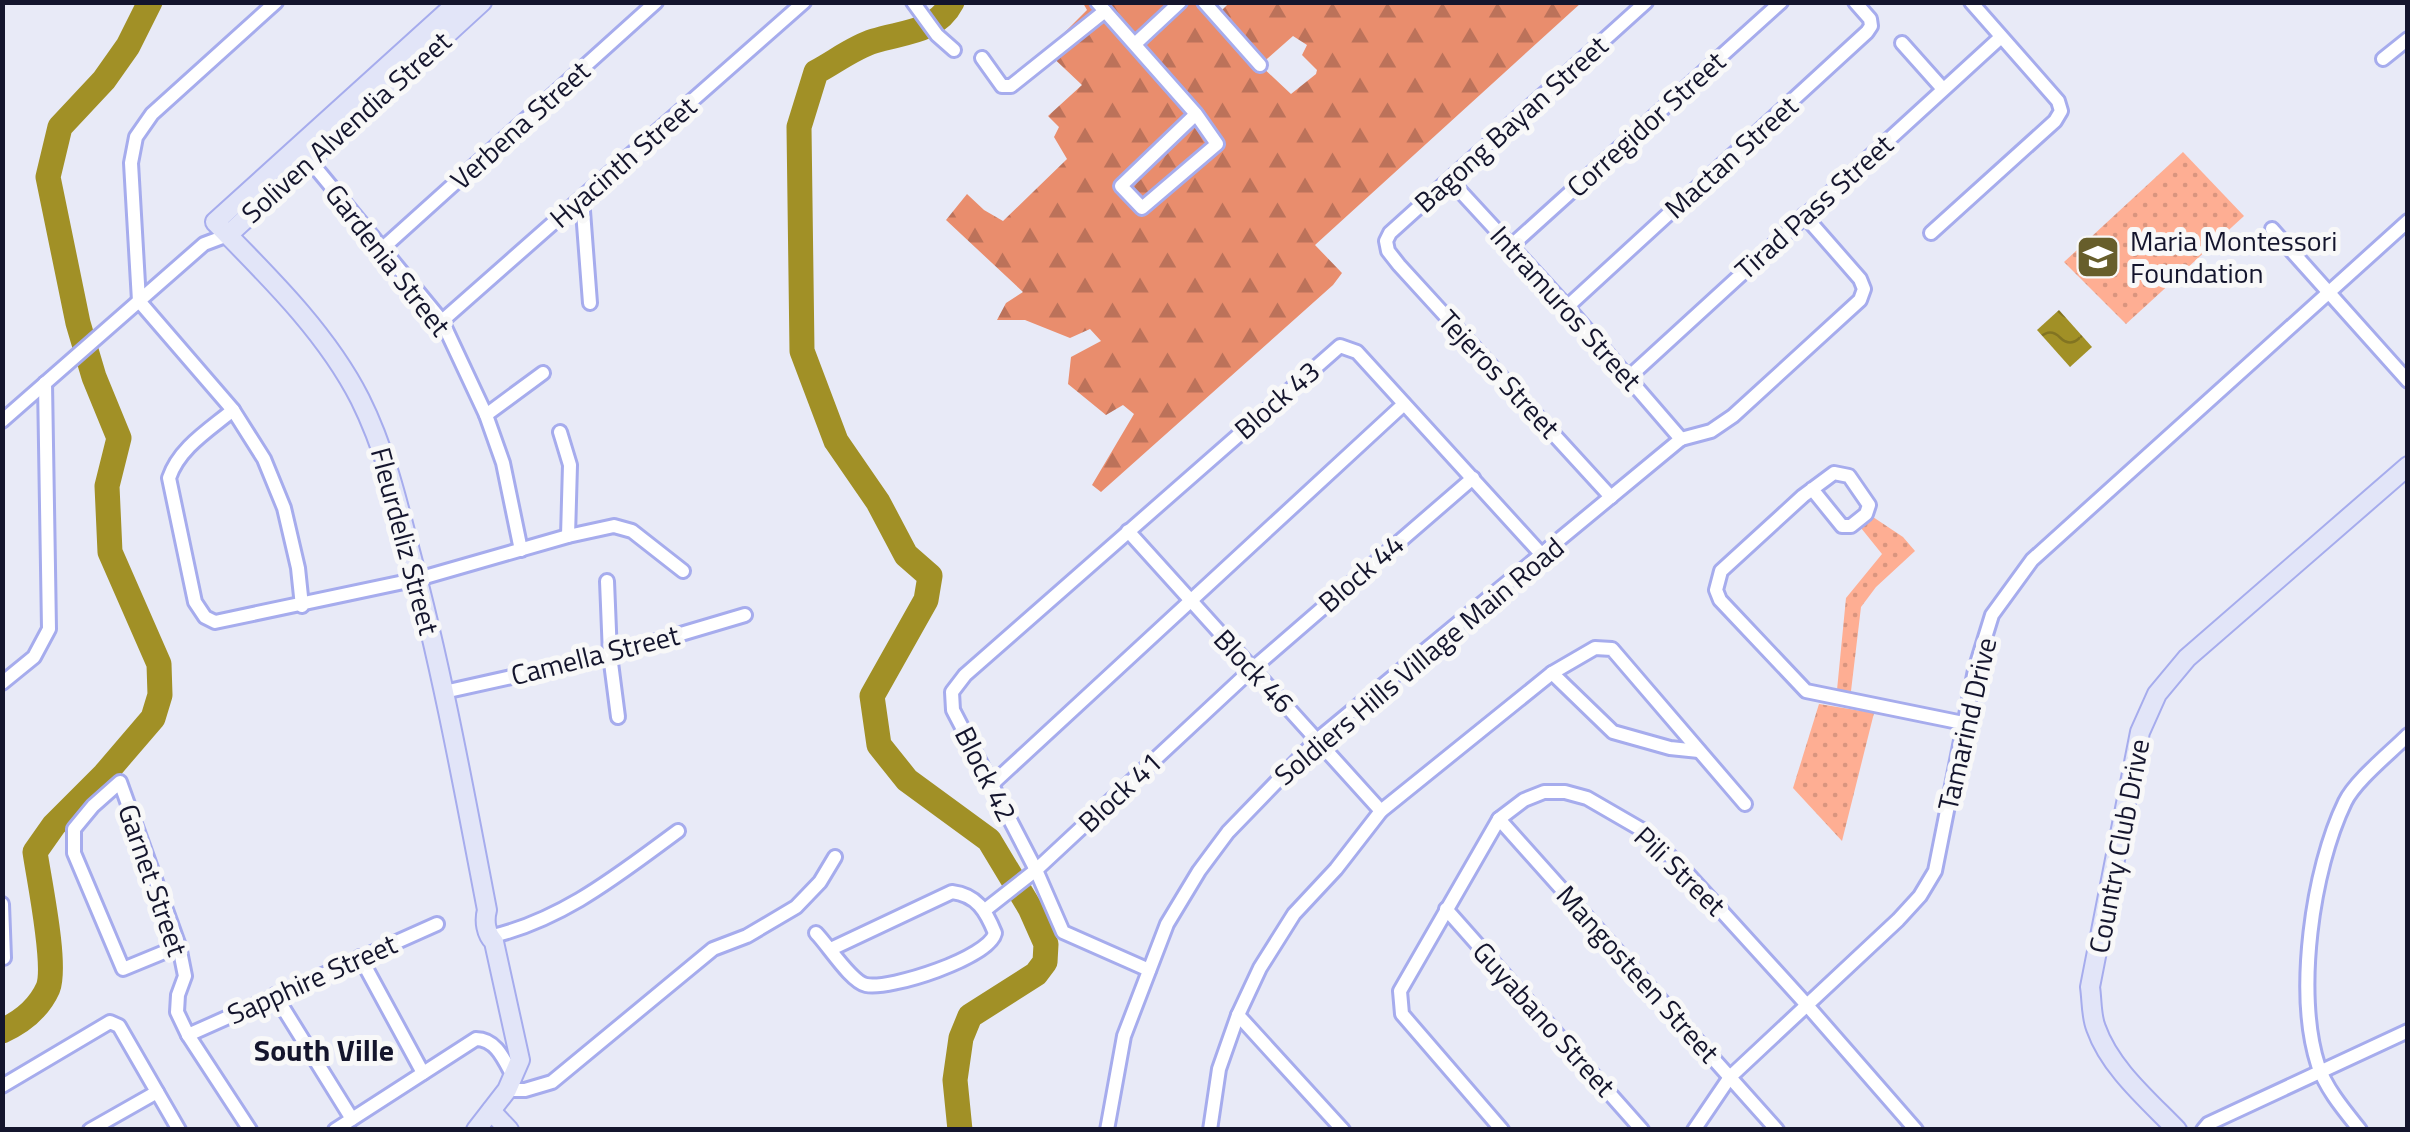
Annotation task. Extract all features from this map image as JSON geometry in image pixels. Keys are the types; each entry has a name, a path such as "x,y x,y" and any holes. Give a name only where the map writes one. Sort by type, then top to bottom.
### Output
{"street":[{"path":"276,2 152,114 136,137 131,163 139,302 233,410 264,458 294,553 302,606"},
{"name":"Soliven Alvendia Street","path":"304,154 458,2"},
{"name":"Soliven Alvendia Street","path":"2,422 482,2"},
{"name":"Verbena Street","path":"384,247 656,2"},
{"name":"Hyacinth Street","path":"442,321 804,2"},
{"path":"913,2 937,35 954,50"},
{"path":"1135,44 1180,2"},
{"path":"1204,2 1260,65"},
{"name":"Bagong Bayan Street","path":"1388,251 1390,233 1646,2"},
{"name":"Corregidor Street","path":"1512,246 1782,2"},
{"name":"Mactan Street","path":"1567,306 1867,32 1870,19 1854,2"},
{"path":"1931,234 2055,121 2061,111 2058,100 1970,2"},
{"path":"982,58 1007,88 1102,7 1196,114 1217,144 1142,208 1121,186 1196,114"},
{"name":"Tirad Pass Street","path":"1628,377 2001,38"},
{"path":"2383,59 2408,38"},
{"path":"1902,43 1943,89"},
{"name":"Gardenia Street","path":"304,154 442,321 504,463 521,550"},
{"name":"Intramuros Street","path":"1450,180 1567,306 1681,439"},
{"path":"582,198 590,303"},
{"name":"Soldiers Hills Village Main Road","path":"1107,1130 1124,1036 1167,924 1198,870 1228,832 1318,739 1681,439 1711,431 1733,416 1860,300 1864,288 1860,279 1804,215"},
{"name":"Tamarind Drive","path":"1694,1130 1730,1077 1898,920 1920,896 1935,871 1962,722 1992,615 2032,560 2408,221"},
{"name":"Fleurdeliz Street","path":"222,228 319,338 359,398 392,482 444,692 487,910 485,918 520,1050 511,1084"},
{"path":"2272,228 2408,381"},
{"name":"Tejeros Street","path":"1388,251 1611,497"},
{"name":"Block 43","path":"1128,531 1340,346 1357,352 1544,556"},
{"path":"486,415 542,374"},
{"path":"2,683 34,657 49,628 45,384"},
{"path":"991,785 1404,404"},
{"path":"233,410 183,453 170,478 195,602 206,617 225,622 302,606 418,580 614,526 626,528 683,571"},
{"path":"560,432 570,465 568,536"},
{"name":"Country Club Drive","path":"2177,1130 2125,1076 2108,1052 2095,1027 2090,987 2140,732 2157,694 2187,658 2408,466"},
{"path":"1812,489 1842,526 1851,526 1866,514 1869,505 1844,473 1834,473 1812,489 1721,571 1716,590 1720,600 1806,691 1962,722"},
{"name":"Block 44","path":"1251,670 1473,478"},
{"name":"Block 46","path":"1128,531 1381,811"},
{"name":"Block 42","path":"1128,531 965,675 952,692 953,710 1036,870 1063,932 1149,970"},
{"path":"606,581 618,717"},
{"name":"Camella Street","path":"444,692 610,656 746,615"},
{"path":"1211,1128 1219,1069 1238,1015 1260,968 1294,914 1336,869 1381,811 1552,673 1595,648 1607,646 1745,804"},
{"name":"Block 41","path":"986,910 1036,870 1251,670"},
{"path":"1552,673 1613,732 1670,748 1699,751"},
{"path":"2360,1130 2319,1070 2308,1027 2307,958 2317,895 2346,800 2405,742"},
{"name":"Garnet Street","path":"179,946 123,969 74,853 74,829 92,806 120,782 179,946 185,976 178,994 178,1012 188,1035"},
{"name":"Pili Street","path":"1502,1130 1402,1014 1400,991 1499,820 1524,800 1544,792 1576,795 1611,810 1644,832 1686,872 1916,1130"},
{"name":"Mangosteen Street","path":"1499,820 1776,1130"},
{"path":"493,938 544,921 566,909 678,832"},
{"path":"511,1084 532,1089 552,1082 713,949 747,936 796,907 820,882 834,857"},
{"path":"816,933 830,949 862,984 936,971 983,949 993,940 994,933 986,910 966,895 952,892 830,949"},
{"path":"2,904 4,958"},
{"name":"Guyabano Street","path":"1446,909 1642,1130"},
{"name":"Sapphire Street","path":"188,1035 437,924"},
{"path":"360,957 423,1073"},
{"path":"275,995 352,1119"},
{"path":"1238,1015 1344,1130"},
{"path":"2,1086 110,1022 119,1026 179,1130"},
{"path":"2203,1130 2319,1070 2408,1031"},
{"path":"188,1035 250,1130"},
{"path":"334,1130 476,1038 494,1046 511,1084"},
{"path":"476,1130 511,1084"},
{"path":"90,1130 156,1092"},
{"path":"492,1111 508,1130"}],"shaded area":[{"path":"2183,152 2244,216 2126,324 2064,262"},
{"path":"1873,517 1903,537 1915,551 1876,587 1861,607 1851,691 1837,690 1846,598 1882,554 1861,528"},
{"path":"1819,704 1874,713 1842,841 1793,788"}],"green space":[{"path":"1230,2 1581,3 1315,245 1342,273 1333,285 1101,492 1092,485 1134,414 1123,405 1106,415 1068,384 1071,357 1101,341 1090,329 1070,338 1025,320 997,320 1006,303 1023,292 946,220 967,194 1003,221 1067,159 1054,137 1059,127 1048,116 1082,85 1046,51 1087,10 1083,3 1209,3 1219,13","holes":["1293,36 1307,45 1302,55 1317,70 1316,74 1291,94 1260,65"]}],"water":[{"path":"2059,310 2092,347 2070,367 2037,330"}],"waterway":[{"path":"2,1031 35,1008 48,988 49,942 35,852 54,825 153,718 160,695 159,664 110,552 107,486 119,438 94,377 78,323 48,177 60,127 104,80 128,46 150,2"},
{"path":"952,2 928,26 867,44 816,72 799,127 802,351 836,441 878,502 906,555 930,576 926,600 872,696 879,745 907,780 989,840 1030,908 1046,944 1045,962 1036,974 970,1016 961,1038 955,1080 960,1130"}],"place":[{"name":"Maria Montessori Foundation","path":"2098,257"}],"district":[{"name":"South Ville","path":"324,1051"}]}
